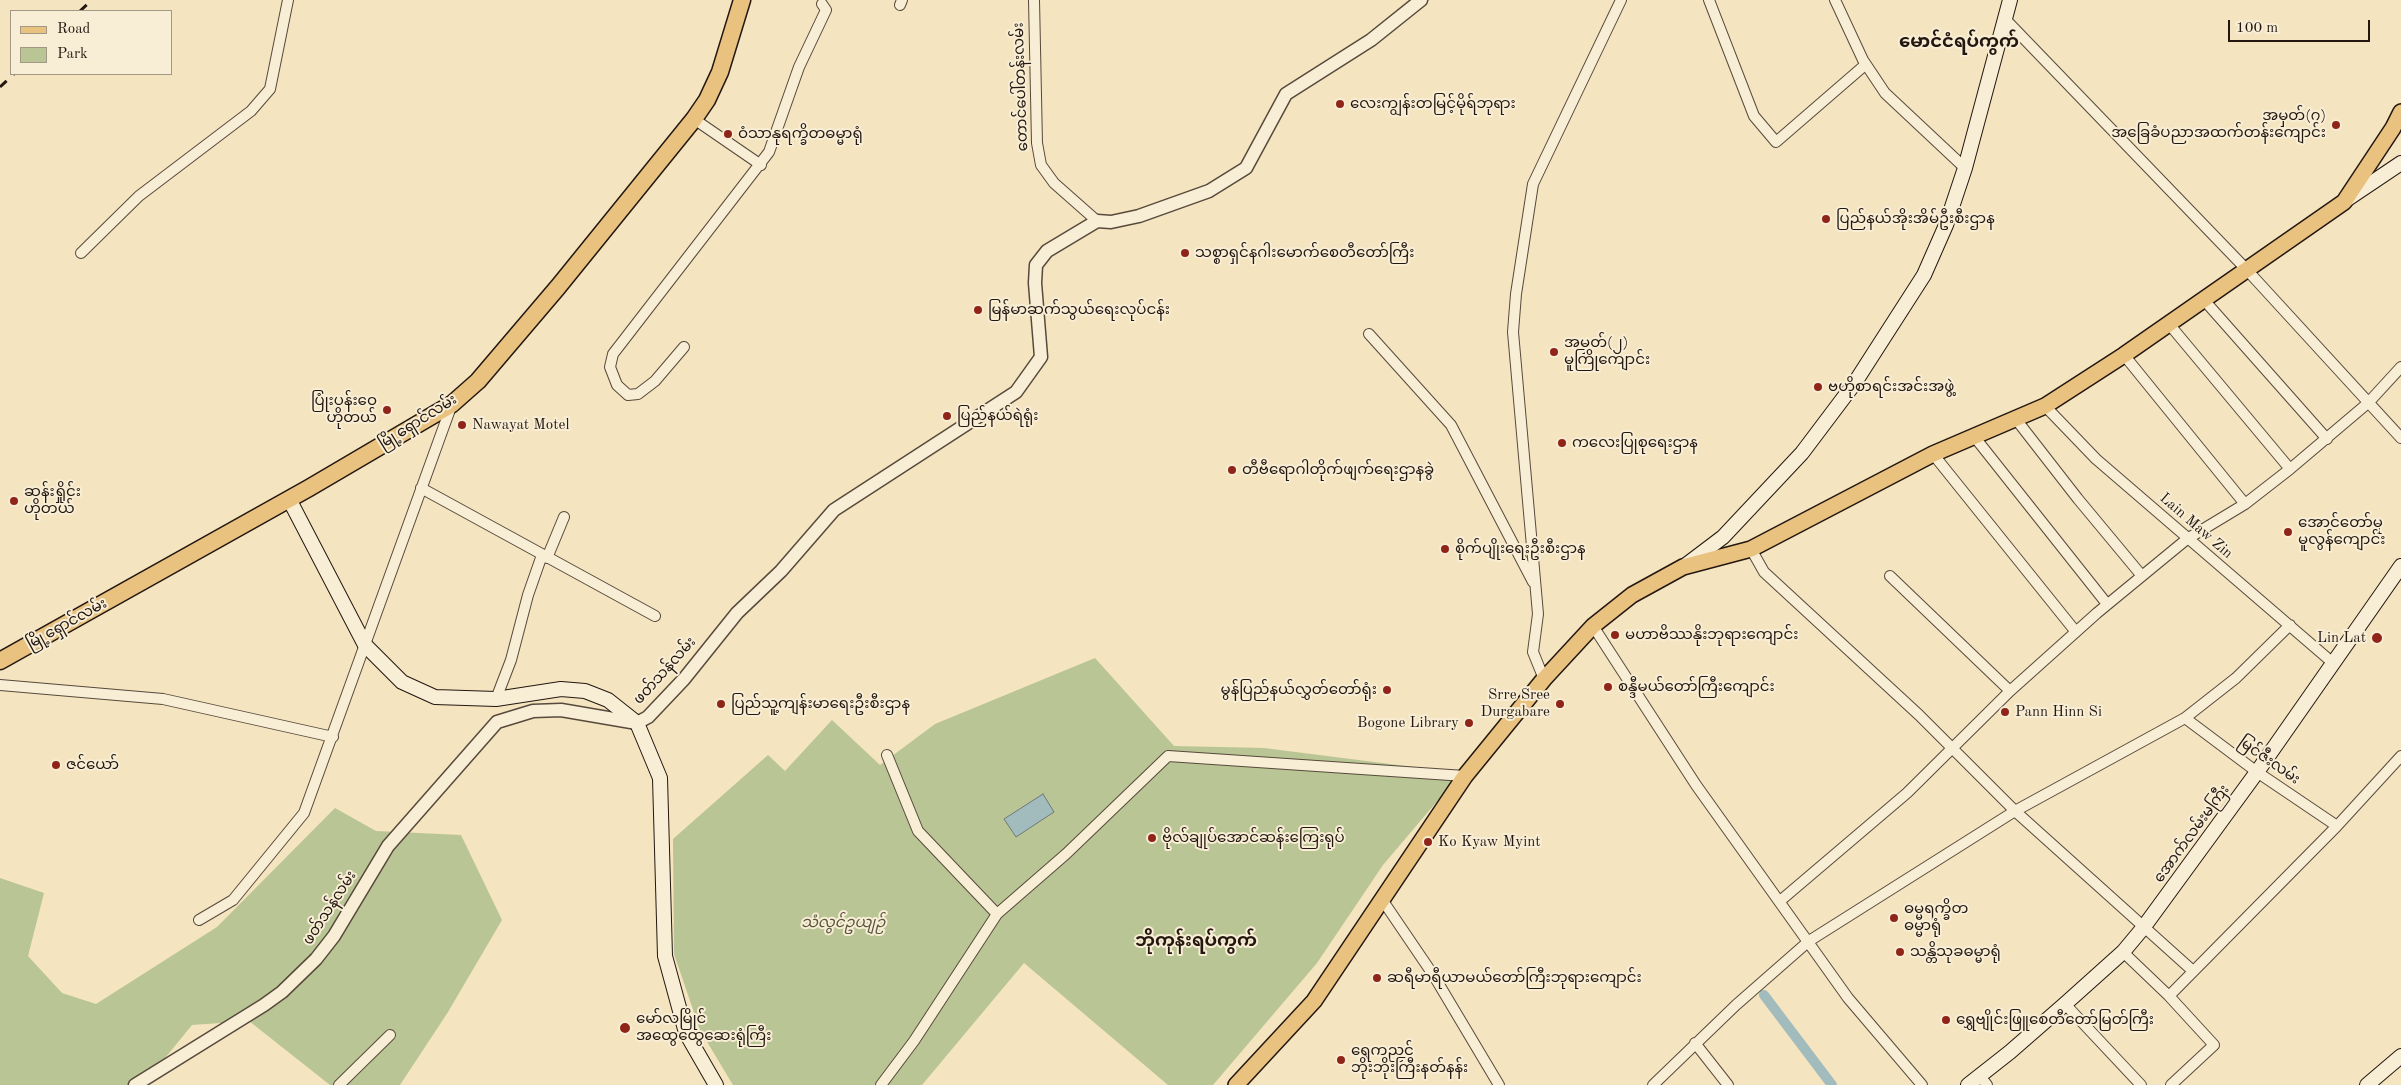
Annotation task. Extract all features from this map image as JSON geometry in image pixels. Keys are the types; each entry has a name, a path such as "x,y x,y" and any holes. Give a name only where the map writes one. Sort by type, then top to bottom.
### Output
{"highway":[{"name":"မြို့ရှောင်လမ်း","path":"0,662 289,499 452,404 478,381 558,287 694,119 707,100 720,72 742,0"}],"main road":[{"path":"1236,1085 1314,1001 1381,898 1465,776 1544,679 1592,626 1632,595 1684,567 1723,537 1802,453 1854,384 1924,275 1946,225 1964,168 2010,0"},
{"path":"2344,202 2393,128 2401,112"},
{"path":"1684,567 1751,549 1933,454 1973,435 2045,406 2124,355 2401,163"},
{"path":"289,499 364,645 402,682 435,697 496,699 561,689 586,691 608,700 637,723 660,778 665,956 686,1033 716,1085"},
{"name":"အောက်လမ်းမကြီး","path":"1968,1085 1983,1080 2123,952 2144,928 2257,772 2401,566"},
{"path":"2367,1085 2401,1056"}],"street":[{"path":"81,254 139,196 251,111 270,89 288,0"},
{"name":"တောင်ပေါ်တန်းလမ်း","path":"1034,0 1036,130 1041,165 1054,183 1097,221"},
{"path":"1097,221 1111,222 1139,216 1209,190 1246,168 1286,94 1371,40 1421,0"},
{"path":"1544,679 1533,652 1538,614 1513,332 1516,294 1534,184 1621,0"},
{"path":"1709,0 1754,116 1776,142 1865,65"},
{"path":"1835,0 1865,65 1885,93 1964,168"},
{"path":"684,347 655,381 638,394 628,396 617,385 610,367 613,354 761,165 769,152 800,67 826,10 822,4"},
{"path":"2006,20 2247,270 2401,438"},
{"path":"694,119 761,165"},
{"name":"ဖတ်သန်လမ်း","path":"135,1085 264,1005 282,992 316,959 334,936 388,846 496,722 533,710 561,710 637,723 648,716 684,679 737,614 781,571 834,510 1016,392 1040,357 1034,283 1036,265 1047,251 1097,221"},
{"path":"2204,300 2327,439"},
{"path":"2169,324 2290,469"},
{"path":"1369,334 1452,425 1535,585"},
{"path":"2124,355 2245,504"},
{"path":"1780,901 1907,793 2010,691 2107,604 2187,539 2245,504 2290,469 2368,402 2401,367"},
{"path":"199,920 233,900 304,813 452,404"},
{"name":"Lain Maw Zin","path":"2045,406 2096,459 2332,663"},
{"path":"2015,418 2142,576"},
{"path":"1973,435 2107,604"},
{"path":"1933,454 2076,632"},
{"path":"421,488 544,557 655,616"},
{"path":"496,699 511,660 528,595 564,517"},
{"path":"1751,549 1764,572 1953,749 2015,811 2193,971"},
{"path":"1890,576 2010,691"},
{"path":"1653,1085 1695,1043 1809,941 2015,811 2185,718 2236,678 2290,625"},
{"path":"1592,626 1696,785 1848,998 1922,1085"},
{"path":"0,685 163,698 333,737"},
{"name":"မြင်ဇီးလမ်း","path":"2185,718 2257,772 2337,826"},
{"path":"887,754 918,831 997,914"},
{"path":"881,1085 914,1041 997,914 1066,854 1168,756 1465,776"},
{"path":"2169,996 2337,826 2401,756"},
{"path":"1381,898 1434,976 1498,1085"},
{"path":"2123,952 2169,996 2214,1045 2171,1085"},
{"path":"2065,1004 2141,1085"},
{"path":"339,1085 390,1035"},
{"path":"1695,1043 1728,1085"}],"green space":[{"name":"သံလွင်ဥယျဉ်","path":"1095,658 1174,746 1264,748 1461,773 1383,865 1317,963 1213,1085 1168,1085 1024,963 922,1085 733,1085 700,1030 674,954 673,839 768,755 785,771 832,720 880,765 935,724"},
{"path":"335,808 376,831 461,835 502,920 448,1012 400,1085 330,1085 249,1021 192,1025 143,1085 0,1085 0,878 44,893 28,956 62,993 96,1004 217,927"}],"water":[{"path":"1043,794 1054,812 1016,837 1004,819"}],"waterway":[{"path":"1764,995 1832,1085"}],"railway":[{"path":"81,10 92,0"},
{"path":"0,87 13,75"}],"place":[{"name":"လေးကျွန်းတမြင့်မိုရ်ဘုရား","path":"1340,104"},
{"name":"အမှတ်(၇) အခြေခံပညာအထက်တန်းကျောင်း","path":"2336,125"},
{"name":"ဝံသာနုရက္ခိတဓမ္မာရုံ","path":"728,134"},
{"name":"ပြည်နယ်အိုးအိမ်ဦးစီးဌာန","path":"1826,219"},
{"name":"သစ္စာရှင်နဂါးမောက်စေတီတော်ကြီး","path":"1185,253"},
{"name":"မြန်မာဆက်သွယ်ရေးလုပ်ငန်း","path":"978,310"},
{"name":"အမှတ်(၂) မူကြိုကျောင်း","path":"1554,352"},
{"name":"ဗဟိုစာရင်းအင်းအဖွဲ့","path":"1818,387"},
{"name":"ပြုံးပန်းဝေ ဟိုတယ်","path":"387,410"},
{"name":"ပြည်နယ်ရဲရုံး","path":"947,416"},
{"name":"Nawayat Motel","path":"462,425"},
{"name":"ကလေးပြုစုရေးဌာန","path":"1562,443"},
{"name":"တီဗီရောဂါတိုက်ဖျက်ရေးဌာနခွဲ","path":"1232,470"},
{"name":"ဆန်းရှိုင်း ဟိုတယ်","path":"14,501"},
{"name":"အောင်တော်မူ မူလွန်ကျောင်း","path":"2288,532"},
{"name":"စိုက်ပျိုးရေးဦးစီးဌာန","path":"1445,549"},
{"name":"မဟာဗိဿနိုးဘုရားကျောင်း","path":"1615,635"},
{"name":"Lin Lat","path":"2377,638"},
{"name":"စန္ဒီမယ်တော်ကြီးကျောင်း","path":"1608,687"},
{"name":"မွန်ပြည်နယ်လွှတ်တော်ရုံး","path":"1387,690"},
{"name":"ပြည်သူ့ကျန်းမာရေးဦးစီးဌာန","path":"721,704"},
{"name":"Srre Sree Durgabare","path":"1560,704"},
{"name":"Pann Hinn Si","path":"2005,712"},
{"name":"Bogone Library","path":"1469,723"},
{"name":"ဇင်ယော်","path":"56,765"},
{"name":"ဗိုလ်ချုပ်အောင်ဆန်းကြေးရုပ်","path":"1152,838"},
{"name":"Ko Kyaw Myint","path":"1428,842"},
{"name":"ဓမ္မရက္ခိတ ဓမ္မာရုံ","path":"1894,918"},
{"name":"သန္တိသုခဓမ္မာရုံ","path":"1900,952"},
{"name":"ဆရီမာရီယာမယ်တော်ကြီးဘုရားကျောင်း","path":"1377,978"},
{"name":"ရွှေဗျိုင်းဖြူစေတီတော်မြတ်ကြီး","path":"1946,1020"},
{"name":"မော်လမြိုင် အထွေထွေဆေးရုံကြီး","path":"625,1028"},
{"name":"ရွှေကညင် ဘိုးဘိုးကြီးနတ်နန်း","path":"1341,1060"}],"district":[{"name":"မောင်ငံရပ်ကွက်","path":"1959,42"},
{"name":"ဘိုကုန်းရပ်ကွက်","path":"1196,941"}]}
